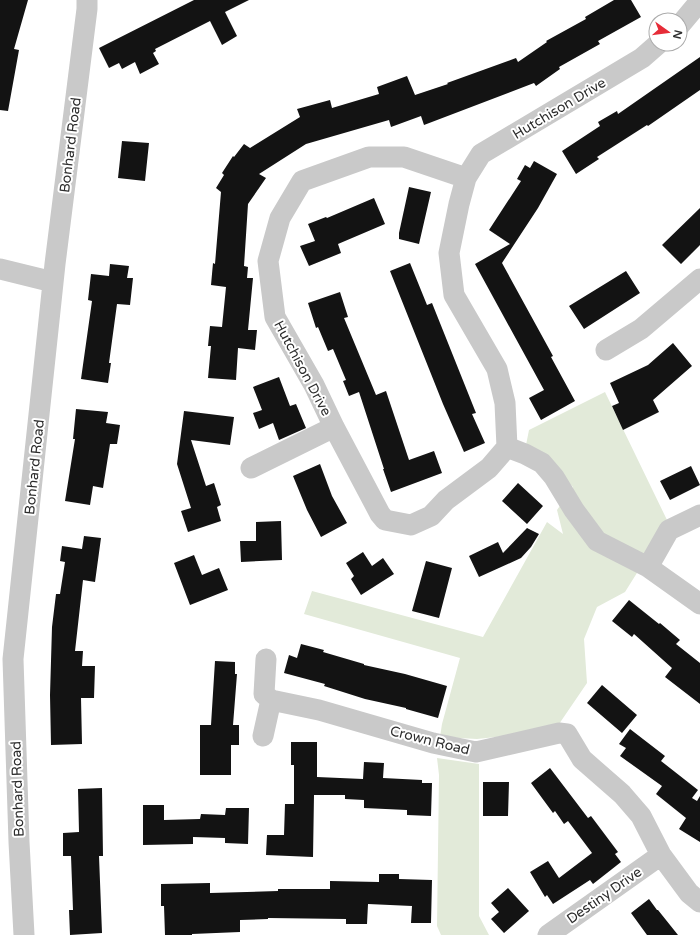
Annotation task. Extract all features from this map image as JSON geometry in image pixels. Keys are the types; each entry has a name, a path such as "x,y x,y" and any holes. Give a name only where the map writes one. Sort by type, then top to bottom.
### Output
{"street":[{"path":"688,15 700,1"},
{"name":"Bonhard Road","path":"24,935 19,842 13,659 53,282 93,3"},
{"name":"Hutchison Drive","path":"466,178 404,158 369,157 302,181 280,218 268,261 275,317 314,385 334,427 380,514 385,520 411,525 431,516 446,500 489,468 507,447 505,403 497,369 454,295 449,253 466,178 481,154 642,58 649,52"},
{"path":"0,269 53,282"},
{"path":"606,350 641,329 700,279"},
{"path":"251,468 334,427"},
{"path":"507,447 525,454 542,464 554,477 574,510 597,541 648,567 700,604"},
{"path":"648,567 669,530 700,515"},
{"path":"264,736 271,700 264,694 266,659"},
{"name":"Crown Road","path":"271,700 319,710 433,743 476,752 559,733 567,734 582,759 622,794 641,816 661,855 689,892 700,902"},
{"name":"Destiny Drive","path":"548,935 661,855"}],"green space":[{"path":"605,392 667,520 647,557 625,592 597,607 584,639 587,683 557,727 523,734 477,739 440,737 442,724 460,658 304,614 312,591 483,637 547,522 563,534 557,510 573,487 526,445 529,430"},
{"path":"437,758 479,764 479,916 489,935 441,935 437,926 439,775"}],"building":[{"path":"0,0 28,0 14,49 19,50 8,111 0,110"},
{"path":"194,0 249,0 225,12 237,36 222,45 210,21 155,49 156,51 153,53 159,64 140,74 135,62 122,69 119,63 109,68 99,48"},
{"path":"614,0 631,0 641,17 598,41 600,44 559,67 560,69 536,86 534,83 424,125 421,116 391,127 389,120 306,144 259,174 266,178 248,204 244,266 248,267 247,278 253,278 248,330 257,330 255,350 238,348 236,380 208,378 211,346 208,346 210,326 222,327 226,287 211,285 213,263 215,264 221,192 216,188 224,175 222,173 233,156 234,157 244,144 250,148 300,117 297,109 330,100 332,108 379,94 377,87 407,76 415,95 516,58 518,62 547,42 546,41 586,19 585,17"},
{"path":"700,57 700,90 648,126 647,125 597,157 599,159 576,174 562,151 600,126 598,122 617,111 618,114"},
{"path":"122,141 149,143 145,181 118,178"},
{"path":"534,161 557,174 538,208 502,263 553,356 551,357 575,401 541,420 529,398 544,390 475,264 510,244 489,230 521,181 517,179 525,165 530,168"},
{"path":"409,187 431,192 419,244 399,239"},
{"path":"374,198 385,224 338,244 341,253 309,266 300,246 315,241 308,224 326,217 327,218"},
{"path":"700,208 700,245 681,264 662,245"},
{"path":"410,263 427,305 432,303 476,413 472,414 485,443 464,452 443,404 390,271"},
{"path":"110,264 129,266 127,278 133,278 130,305 117,304 109,363 111,363 108,383 81,379 92,301 88,300 91,274 109,276"},
{"path":"626,271 640,293 584,329 569,306"},
{"path":"340,292 348,317 344,318 376,395 386,391 409,460 434,451 442,473 391,492 359,392 349,396 343,381 346,380 333,349 328,351 318,327 316,328 308,303"},
{"path":"673,343 692,366 653,400 659,412 623,430 612,406 619,403 610,383 648,365"},
{"path":"279,377 290,406 296,404 306,428 279,440 273,423 259,429 253,413 262,410 253,387"},
{"path":"76,409 108,412 106,423 120,425 117,444 110,444 103,488 93,486 90,505 65,501 75,439 73,439"},
{"path":"184,411 234,417 230,445 191,440 206,486 214,483 221,505 217,507 221,521 188,532 181,511 191,508 177,464"},
{"path":"320,464 332,496 347,523 321,537 307,510 293,476"},
{"path":"691,466 700,485 670,500 660,481"},
{"path":"518,483 543,506 527,524 502,501"},
{"path":"281,521 282,560 241,562 240,541 256,541 256,522"},
{"path":"527,528 539,534 531,547 521,558 479,577 469,556 498,542 503,553"},
{"path":"84,536 101,538 95,582 83,580 75,651 83,651 82,666 95,666 94,698 81,698 82,744 51,745 50,695 52,627 56,594 60,594 65,562 60,561 62,546 82,549"},
{"path":"363,552 372,566 383,558 394,574 361,595 351,579 354,576 346,563"},
{"path":"194,555 202,575 219,568 228,590 190,605 174,563"},
{"path":"426,561 452,568 439,618 412,611"},
{"path":"629,600 680,640 676,644 700,663 700,704 665,677 672,668 634,634 632,637 612,621"},
{"path":"301,644 324,650 323,652 364,665 405,674 447,686 438,718 406,708 365,699 324,686 325,684 284,673 289,655 297,658"},
{"path":"215,661 235,662 235,674 237,674 233,725 239,725 239,745 231,745 231,775 200,775 200,725 211,725"},
{"path":"602,685 637,715 622,733 587,703"},
{"path":"630,729 665,756 661,761 698,790 692,798 697,801 700,796 700,842 679,829 686,818 656,794 662,786 620,756 626,748 619,744"},
{"path":"291,742 317,742 317,777 363,779 364,762 384,763 383,778 422,780 422,783 432,783 431,816 407,815 407,810 364,808 364,800 345,799 345,795 314,795 313,857 266,855 267,835 284,835 285,804 294,804 294,765 291,765"},
{"path":"550,768 588,818 591,816 618,852 615,854 621,862 593,884 590,880 553,904 547,895 545,897 530,872 548,861 559,878 592,853 568,821 564,824 555,811 553,813 531,783"},
{"path":"483,782 509,782 508,816 483,816"},
{"path":"102,788 103,856 99,856 102,933 70,935 69,910 73,910 71,856 63,856 63,833 79,832 78,789"},
{"path":"143,805 164,805 164,820 200,819 201,814 225,815 226,808 249,808 248,844 225,843 225,838 193,837 193,844 143,845"},
{"path":"379,874 399,874 399,879 432,880 431,923 411,923 412,906 368,904 367,924 346,924 346,919 268,918 240,920 240,932 165,935 164,906 161,906 161,884 210,883 210,893 278,891 278,889 330,889 330,881 379,882"},
{"path":"508,888 529,911 504,933 491,919 499,912 491,903"},
{"path":"649,899 678,935 647,935 631,913"}]}
